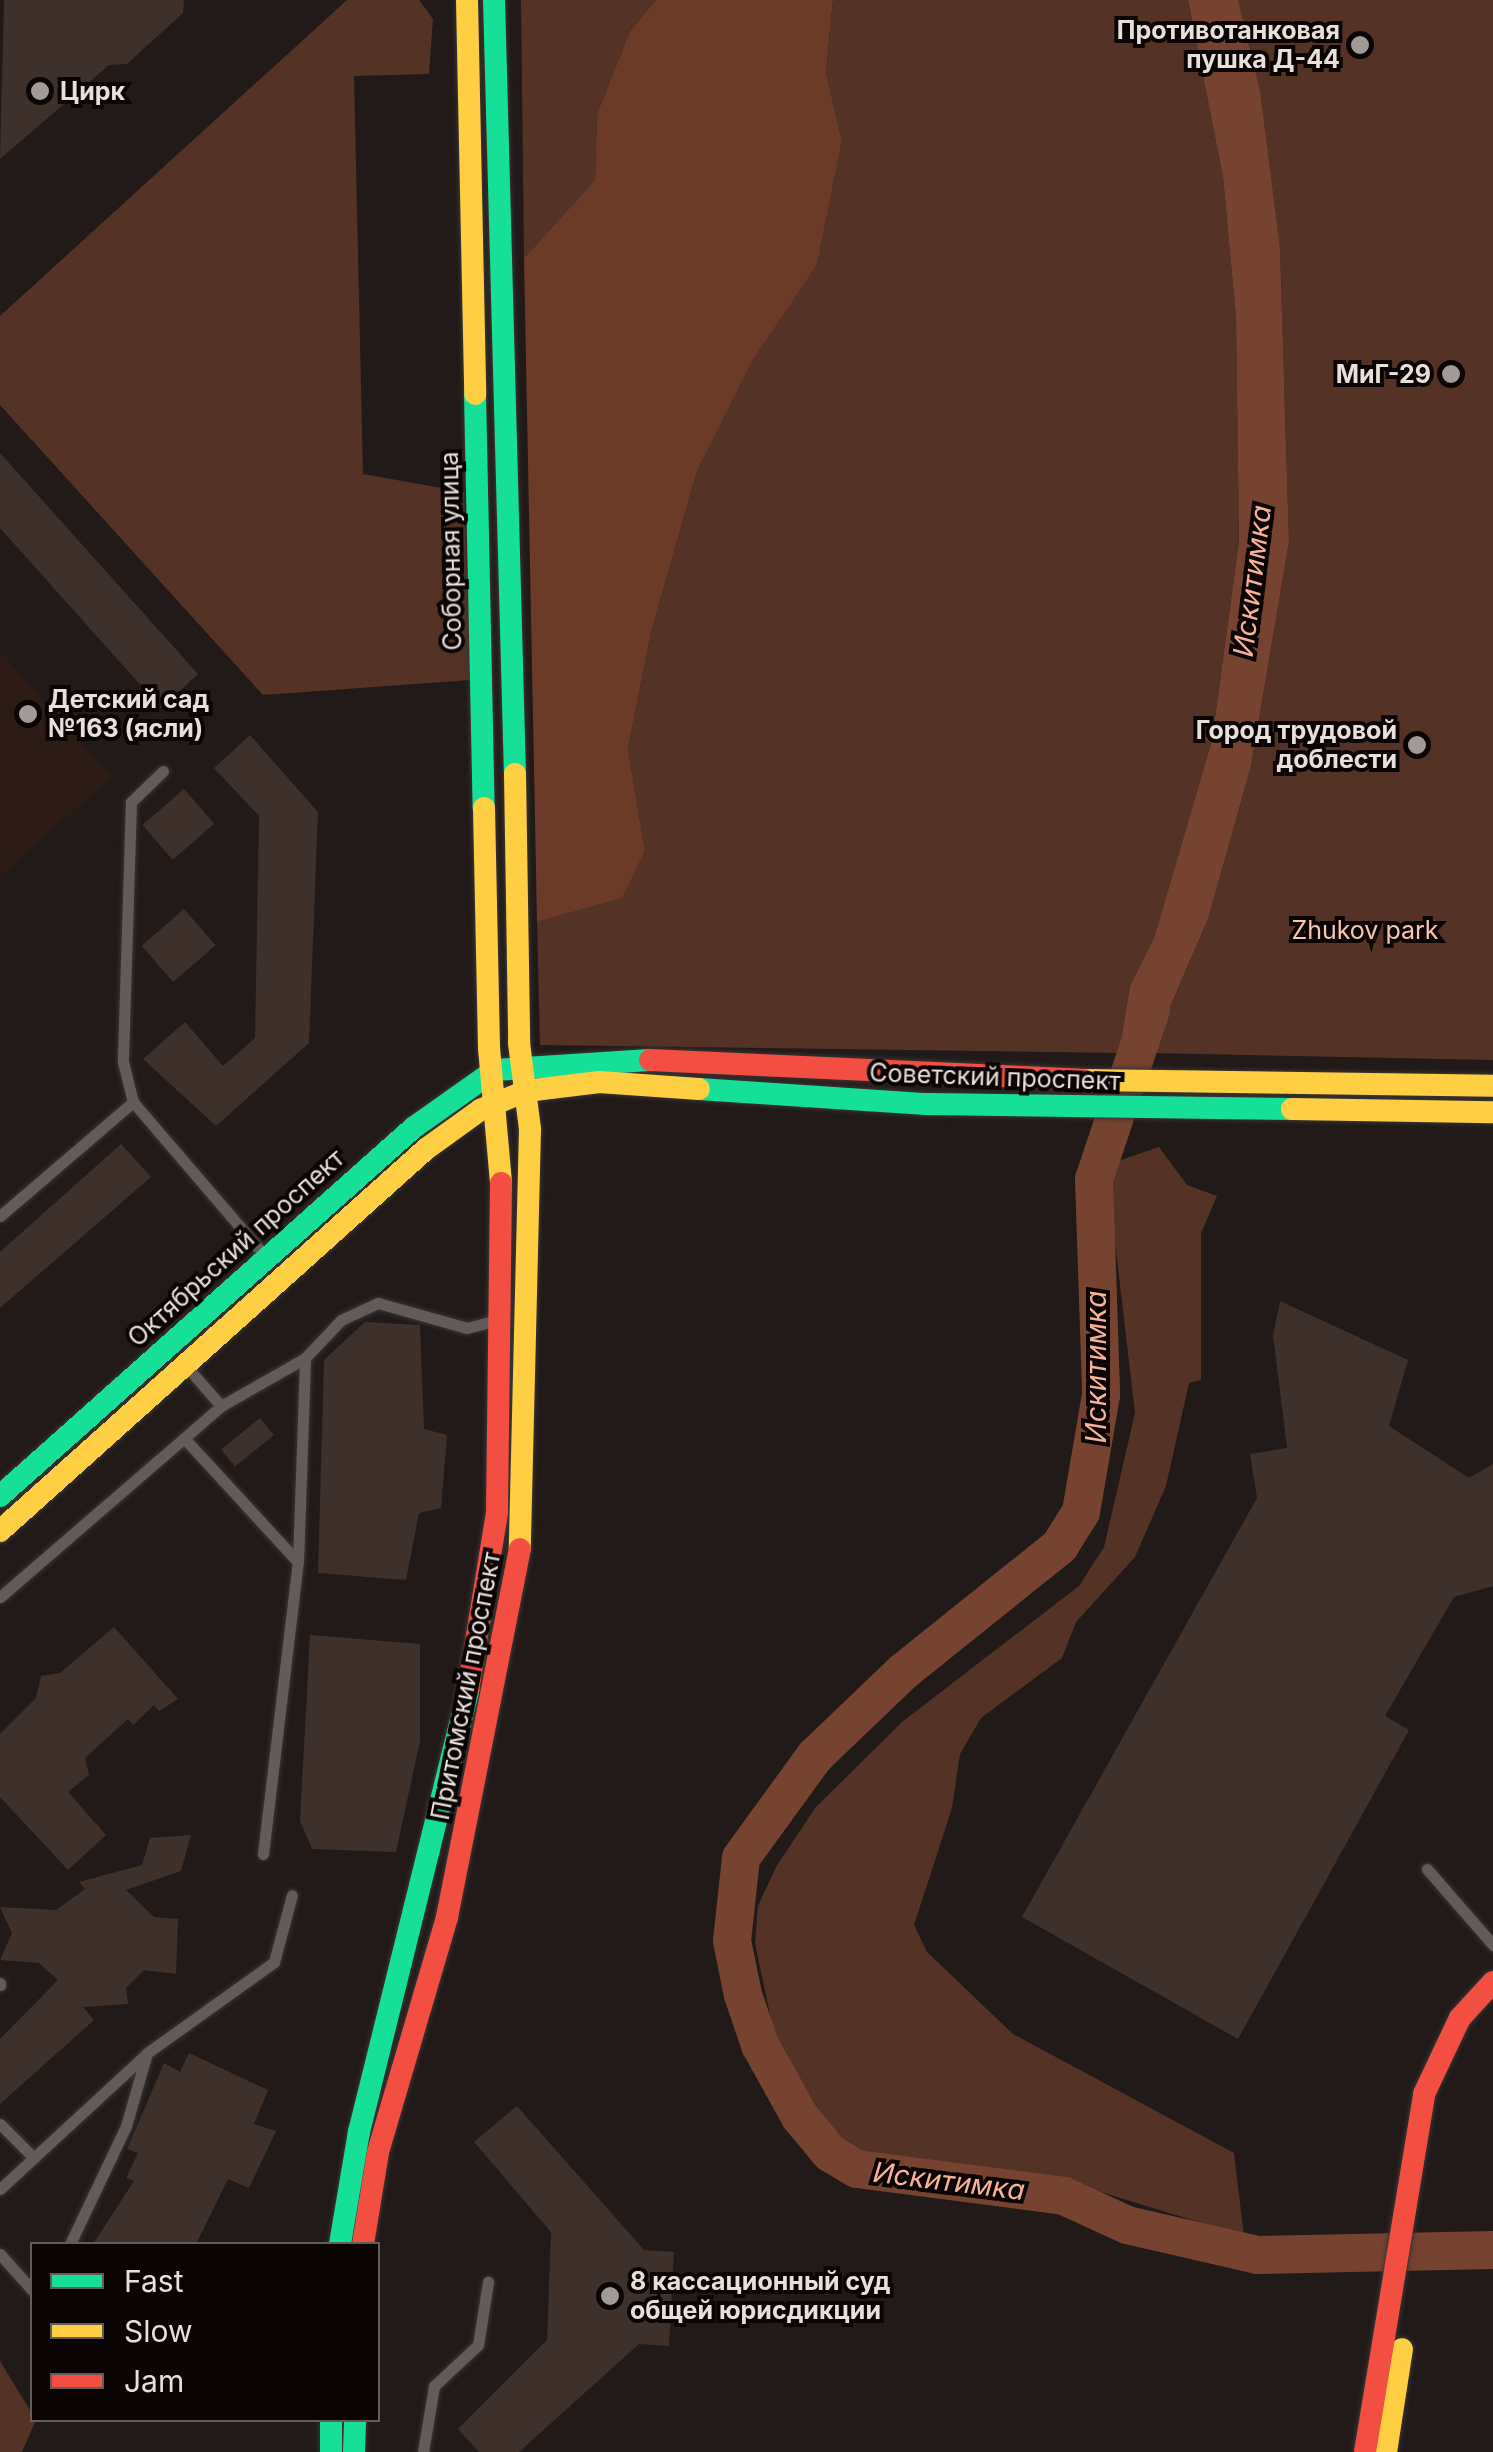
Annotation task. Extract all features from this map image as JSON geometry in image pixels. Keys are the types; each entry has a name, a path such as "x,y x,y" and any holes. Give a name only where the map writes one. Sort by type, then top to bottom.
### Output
{"main road":[{"name":"Соборная улица","path":"467,0 482,698 498,1100"},
{"path":"494,0 523,1066"},
{"name":"Советский проспект","path":"523,1066 597,1058 928,1077 1239,1088 1493,1086"},
{"name":"Октябрьский проспект","path":"0,1496 444,1102 495,1070 523,1066"},
{"name":"Притомский проспект","path":"363,2242 378,2152 446,1917 518,1574 527,1382 523,1066"},
{"name":"Советский проспект","path":"498,1100 526,1091 600,1082 927,1104 1235,1113 1493,1112"},
{"path":"0,1531 426,1149 498,1100"},
{"name":"Притомский проспект","path":"340,2242 359,2132 420,1908 476,1653 497,1512 498,1100"},
{"path":"1386,2452 1382,2411 1424,2139 1445,2044 1493,1982"},
{"path":"1424,2139 1449,2073 1493,2003"},
{"path":"1364,2452 1382,2411"},
{"path":"331,2422 331,2452"},
{"path":"354,2452 355,2422"}],"lane":[{"path":"482,698 514,695"},
{"path":"164,771 131,802 123,1062 133,1102 266,1258"},
{"path":"0,1216 133,1102"},
{"path":"0,1597 221,1406 305,1358 341,1320 378,1303 467,1328 500,1319"},
{"path":"264,1854 298,1562 305,1358"},
{"path":"185,1365 221,1406"},
{"path":"184,1438 298,1562"},
{"path":"1427,1869 1493,1945"},
{"path":"0,2189 147,2053 274,1962 292,1896"},
{"path":"71,2242 126,2126 147,2053"},
{"path":"0,2124 34,2158"},
{"path":"0,2254 30,2288"},
{"path":"424,2452 434,2386 478,2346 488,2282"}],"shaded area":[{"path":"656,0 833,0 826,72 842,141 817,265 753,360 697,471 651,633 628,749 645,851 622,898 537,922 524,258 595,180 597,114 630,31"},
{"name":"Детский сад №163 (ясли)","path":"0,651 112,777 0,876"}],"green space":[{"path":"347,0 419,0 433,19 429,74 354,76 363,474 464,492 471,680 263,695 0,405 0,316"},
{"path":"521,0 656,0 630,31 597,114 595,180 524,258"},
{"path":"833,0 1188,0 1223,177 1236,317 1239,541 1212,740 1154,940 1130,986 1119,1053 540,1045 537,922 621,898 645,851 628,749 651,633 697,471 753,360 817,265 842,141 826,72"},
{"name":"Zhukov park","path":"1238,0 1493,0 1493,1060 1150,1053 1208,919 1251,766 1289,542 1280,248"},
{"path":"1159,1147 1187,1185 1217,1196 1201,1233 1201,1380 1189,1383 1166,1486 1135,1557 1076,1622 1062,1658 981,1718 960,1754 952,1808 914,1925 927,1952 1013,2034 1234,2153 1244,2236 1072,2183 937,2170 876,2178 805,2111 780,2062 755,1943 758,1906 776,1867 815,1808 902,1722 1079,1586 1104,1547 1135,1413 1106,1165"},
{"path":"0,2361 30,2410 30,2422 35,2422 22,2452 0,2452"}],"water":[{"path":"1188,0 1238,0 1260,92 1280,248 1289,542 1251,766 1208,919 1150,1053 1119,1053 1130,986 1154,939 1212,740 1239,541 1236,317 1223,177"}],"building":[{"name":"Цирк","path":"4,0 184,0 183,13 127,64 109,65 0,159"},
{"path":"0,453 198,674 161,708 0,528"},
{"path":"250,735 318,812 309,1043 216,1126 143,1059 185,1022 223,1066 255,1038 259,816 214,768"},
{"path":"184,789 214,824 173,860 142,825"},
{"path":"184,909 215,945 173,982 142,946"},
{"path":"121,1144 151,1177 0,1308 0,1252"},
{"path":"1280,1301 1408,1360 1389,1426 1469,1478 1493,1464 1493,1586 1454,1597 1385,1716 1409,1730 1238,2039 1022,1917 1257,1498 1250,1454 1287,1448 1273,1336"},
{"path":"365,1322 420,1325 424,1429 447,1435 441,1508 419,1513 406,1580 318,1573 324,1360"},
{"path":"260,1418 274,1435 235,1467 221,1449"},
{"path":"114,1627 178,1699 159,1711 154,1705 133,1725 128,1719 85,1758 89,1775 68,1792 106,1835 68,1870 0,1797 0,1734 36,1698 41,1676 60,1673"},
{"path":"310,1635 420,1644 420,1741 396,1852 312,1849 300,1821"},
{"path":"191,1835 181,1871 126,1890 154,1917 178,1919 176,1974 144,1970 126,1988 128,2004 83,2007 94,2020 0,2104 0,2039 58,1980 39,1963 0,1960 12,1933 0,1907 56,1910 85,1889 79,1882 142,1865 150,1838"},
{"path":"189,2053 268,2090 254,2124 276,2131 249,2188 228,2179 197,2242 94,2242 134,2181 126,2178 138,2153 127,2149 164,2063 180,2072"},
{"name":"8 кассационный суд общей юрисдикции","path":"517,2106 644,2250 674,2252 669,2346 639,2344 519,2452 479,2452 458,2429 547,2340 551,2232 474,2142"}],"waterway":[{"name":"Искитимка","path":"1151,1010 1094,1179 1101,1395 1081,1512 1060,1546 904,1671 815,1756 741,1858 732,1941 743,1995 760,2045 800,2117 830,2153 857,2169 1064,2196 1127,2225 1258,2255 1493,2250"}],"traffic: fast":[{"path":"494,0 515,774"},
{"path":"475,394 484,808"},
{"path":"0,1496 413,1128 495,1070 650,1060"},
{"path":"699,1089 927,1104 1292,1109"},
{"path":"340,2242 359,2132 468,1690"},
{"path":"331,2422 331,2452"},
{"path":"354,2452 355,2422"}],"traffic: slow":[{"path":"467,0 475,394"},
{"path":"515,774 519,1043 530,1129 520,1549"},
{"path":"484,808 489,1048 501,1183"},
{"path":"1083,1080 1493,1086"},
{"path":"0,1531 426,1149 480,1110 526,1091 599,1082 699,1089"},
{"path":"1292,1109 1493,1112"},
{"path":"1386,2452 1402,2349"}],"traffic: jam":[{"path":"650,1060 1083,1080"},
{"path":"468,1690 497,1512 501,1183"},
{"path":"363,2242 378,2152 447,1917 520,1549"},
{"path":"1365,2452 1424,2094 1460,2018 1493,1982"}],"place":[{"name":"Противотанковая пушка Д-44","path":"1360,45"},
{"name":"Цирк","path":"40,91"},
{"name":"МиГ-29","path":"1451,374"},
{"name":"Детский сад №163 (ясли)","path":"28,714"},
{"name":"Город трудовой доблести","path":"1417,745"},
{"name":"8 кассационный суд общей юрисдикции","path":"610,2296"}]}
